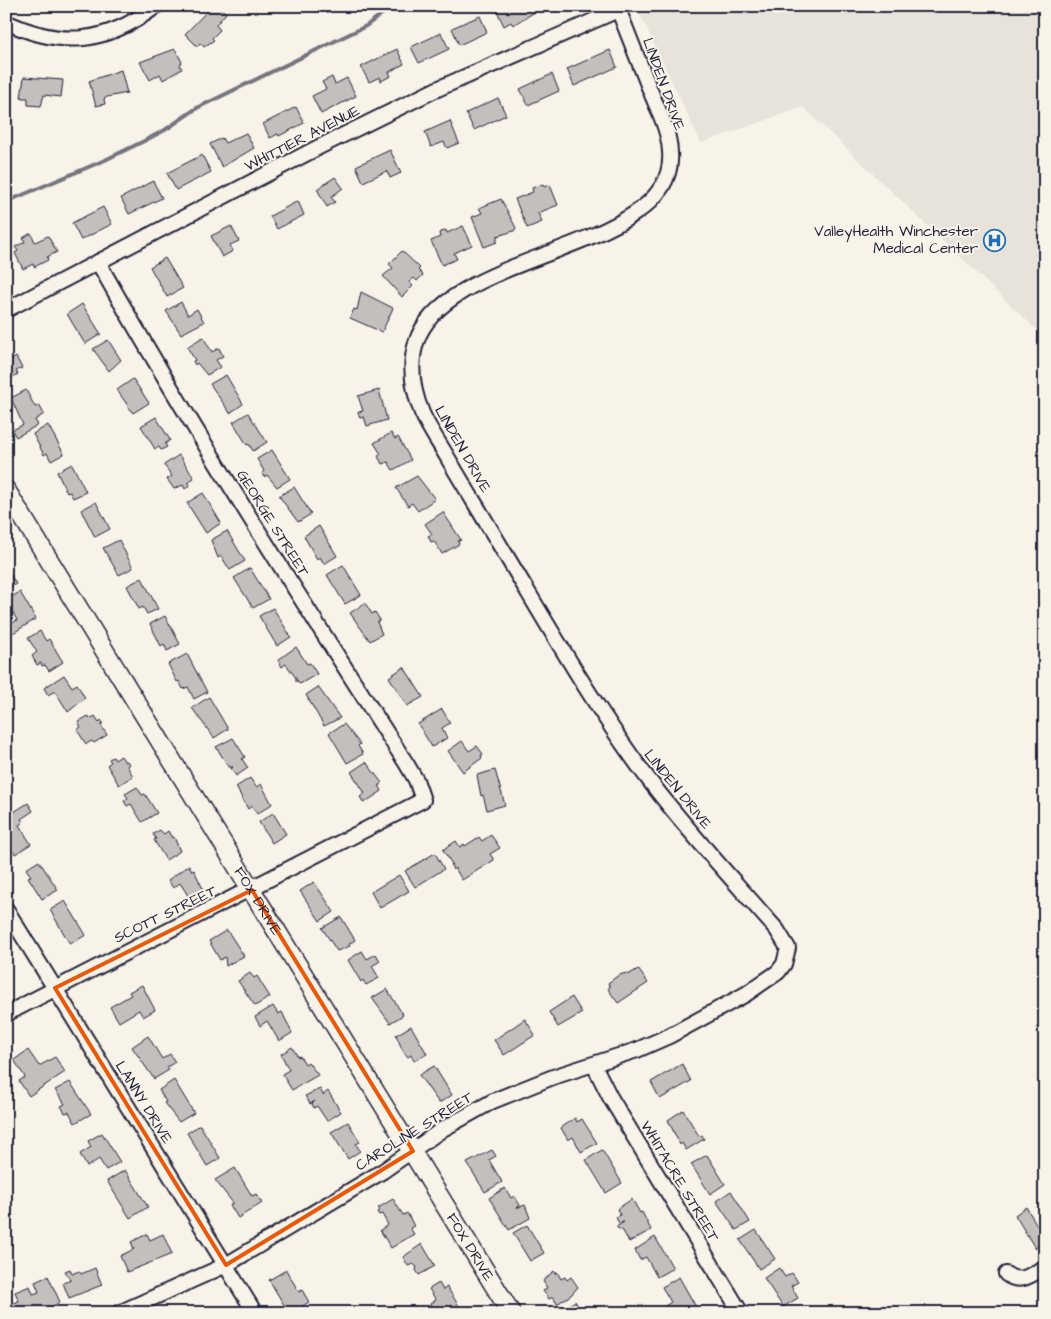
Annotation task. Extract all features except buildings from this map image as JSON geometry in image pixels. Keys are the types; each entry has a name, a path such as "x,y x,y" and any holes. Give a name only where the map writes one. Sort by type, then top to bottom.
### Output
{"main road":[{"name":"FOX DRIVE","path":"6,490 413,1150 511,1313"}],"street":[{"path":"6,22 41,36 78,40 118,29 141,17 156,6"},
{"name":"WHITTIER AVENUE","path":"6,310 319,147 417,99 618,8"},
{"name":"LINDEN DRIVE","path":"618,8 666,129 670,163 663,186 650,202 633,215 472,286 448,300 423,326 416,342 412,372 416,394 427,423 555,635 631,756 663,798 784,940 788,948 784,964"},
{"name":"GEORGE STREET","path":"98,262 138,334 260,535 406,763 416,780 423,800"},
{"name":"SCOTT STREET","path":"6,1014 252,890 423,800"},
{"name":"LANNY DRIVE","path":"6,910 255,1313"},
{"name":"CAROLINE STREET","path":"119,1313 226,1265 383,1171 443,1129 493,1101 669,1036 761,985 778,972 784,964"},
{"name":"WHITACRE STREET","path":"594,1065 610,1097 741,1313"},
{"path":"1006,1274 1012,1279 1022,1279 1045,1267"}],"highlighted area":[{"path":"252,890 413,1151 226,1265 55,988"}],"shaded area":[{"name":"ValleyHealth Winchester Medical Center","path":"636,6 1045,6 1045,338 803,107 701,143"}],"waterway":[{"path":"6,202 105,160 142,142 165,130 197,108 366,26 392,6"}],"place":[{"name":"ValleyHealth Winchester Medical Center","path":"994,240"}]}
